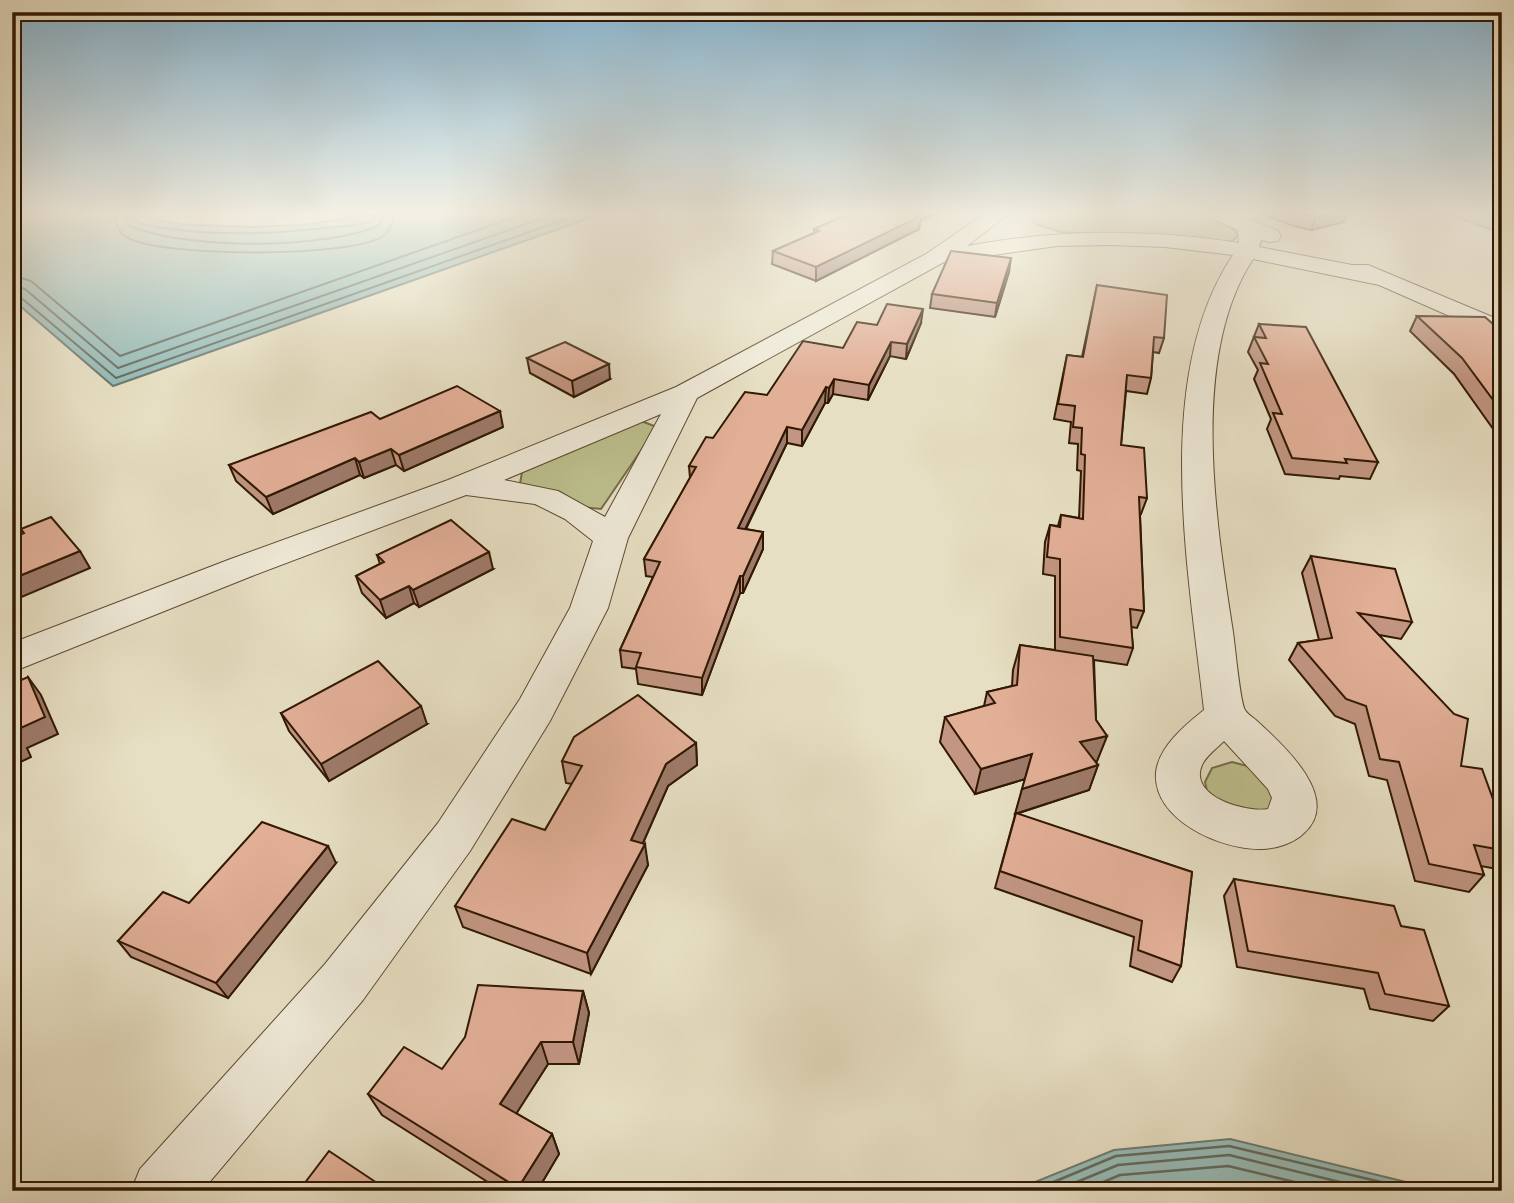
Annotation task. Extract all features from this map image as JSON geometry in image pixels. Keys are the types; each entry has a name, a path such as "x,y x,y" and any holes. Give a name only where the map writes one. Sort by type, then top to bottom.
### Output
{"street":[{"path":"12,658 240,568 459,487 686,393 915,269"},
{"path":"1225,716 1199,492 1200,401 1207,350 1233,269"},
{"path":"1349,269 1381,279 1502,331"},
{"path":"162,1191 344,982 454,837 535,710 589,608 611,538 686,393"},
{"path":"459,487 515,489 552,498 579,511 611,538"}],"green space":[{"path":"641,421 657,427 601,509 582,507 560,492 520,484 522,472"},
{"path":"1232,762 1259,769 1284,808 1246,821 1207,791 1205,782 1212,768"}],"water":[{"path":"12,269 445,269 113,386 12,299"},
{"path":"1230,1139 1406,1182 1463,1191 1019,1191 1025,1186 1114,1150"}],"building":[{"path":"943,269 1008,269 997,303 932,294"},
{"path":"1097,285 1167,295 1164,338 1154,337 1151,378 1127,375 1121,445 1144,448 1147,498 1139,497 1144,611 1130,609 1133,648 1060,637 1060,559 1047,557 1050,525 1060,527 1061,515 1083,519 1085,455 1081,454 1082,428 1073,427 1075,406 1058,404 1067,355 1083,357"},
{"path":"887,304 923,309 907,344 891,342 869,385 834,379 829,388 826,387 802,430 787,427 738,528 763,532 743,576 740,576 702,678 636,667 641,653 620,650 660,562 644,559 696,467 689,466 706,437 713,438 745,392 767,395 803,341 843,348 857,322 877,325"},
{"path":"1417,316 1485,317 1502,332 1502,412 1462,358"},
{"path":"1259,324 1306,327 1378,462 1345,459 1347,463 1292,458 1273,413 1282,414 1260,363 1268,364 1254,337 1266,338"},
{"path":"565,342 609,364 572,381 527,358"},
{"path":"457,386 500,411 399,455 391,449 359,462 355,458 266,497 229,465 371,412 380,419"},
{"path":"51,517 80,551 12,579 12,538 24,533 21,529"},
{"path":"451,520 489,552 413,590 409,586 380,600 356,576 384,562 377,555"},
{"path":"1311,556 1395,569 1412,622 1358,613 1454,714 1468,719 1461,766 1482,769 1502,824 1502,850 1474,845 1484,875 1429,864 1399,762 1380,759 1366,706 1346,699 1298,643 1332,638"},
{"path":"1020,645 1093,656 1096,720 1107,736 1080,742 1098,765 1022,789 1032,754 981,769 945,717 995,703 987,692 1017,685"},
{"path":"378,661 421,706 321,764 281,713"},
{"path":"28,677 45,717 14,731 18,740 12,742 12,684"},
{"path":"638,695 696,743 666,764 631,840 645,844 587,953 455,906 512,819 545,830 582,766 562,761 574,737"},
{"path":"1016,813 1192,872 1181,966 1138,950 1142,921 1000,871"},
{"path":"262,822 328,846 216,983 118,941 163,892 189,903"},
{"path":"1234,879 1394,906 1401,926 1424,930 1449,1006 1385,994 1378,973 1248,951"},
{"path":"478,985 583,991 573,1042 541,1042 500,1104 552,1134 518,1188 368,1094 404,1047 442,1069 465,1037"},
{"path":"329,1151 389,1191 313,1191 304,1184"}]}
